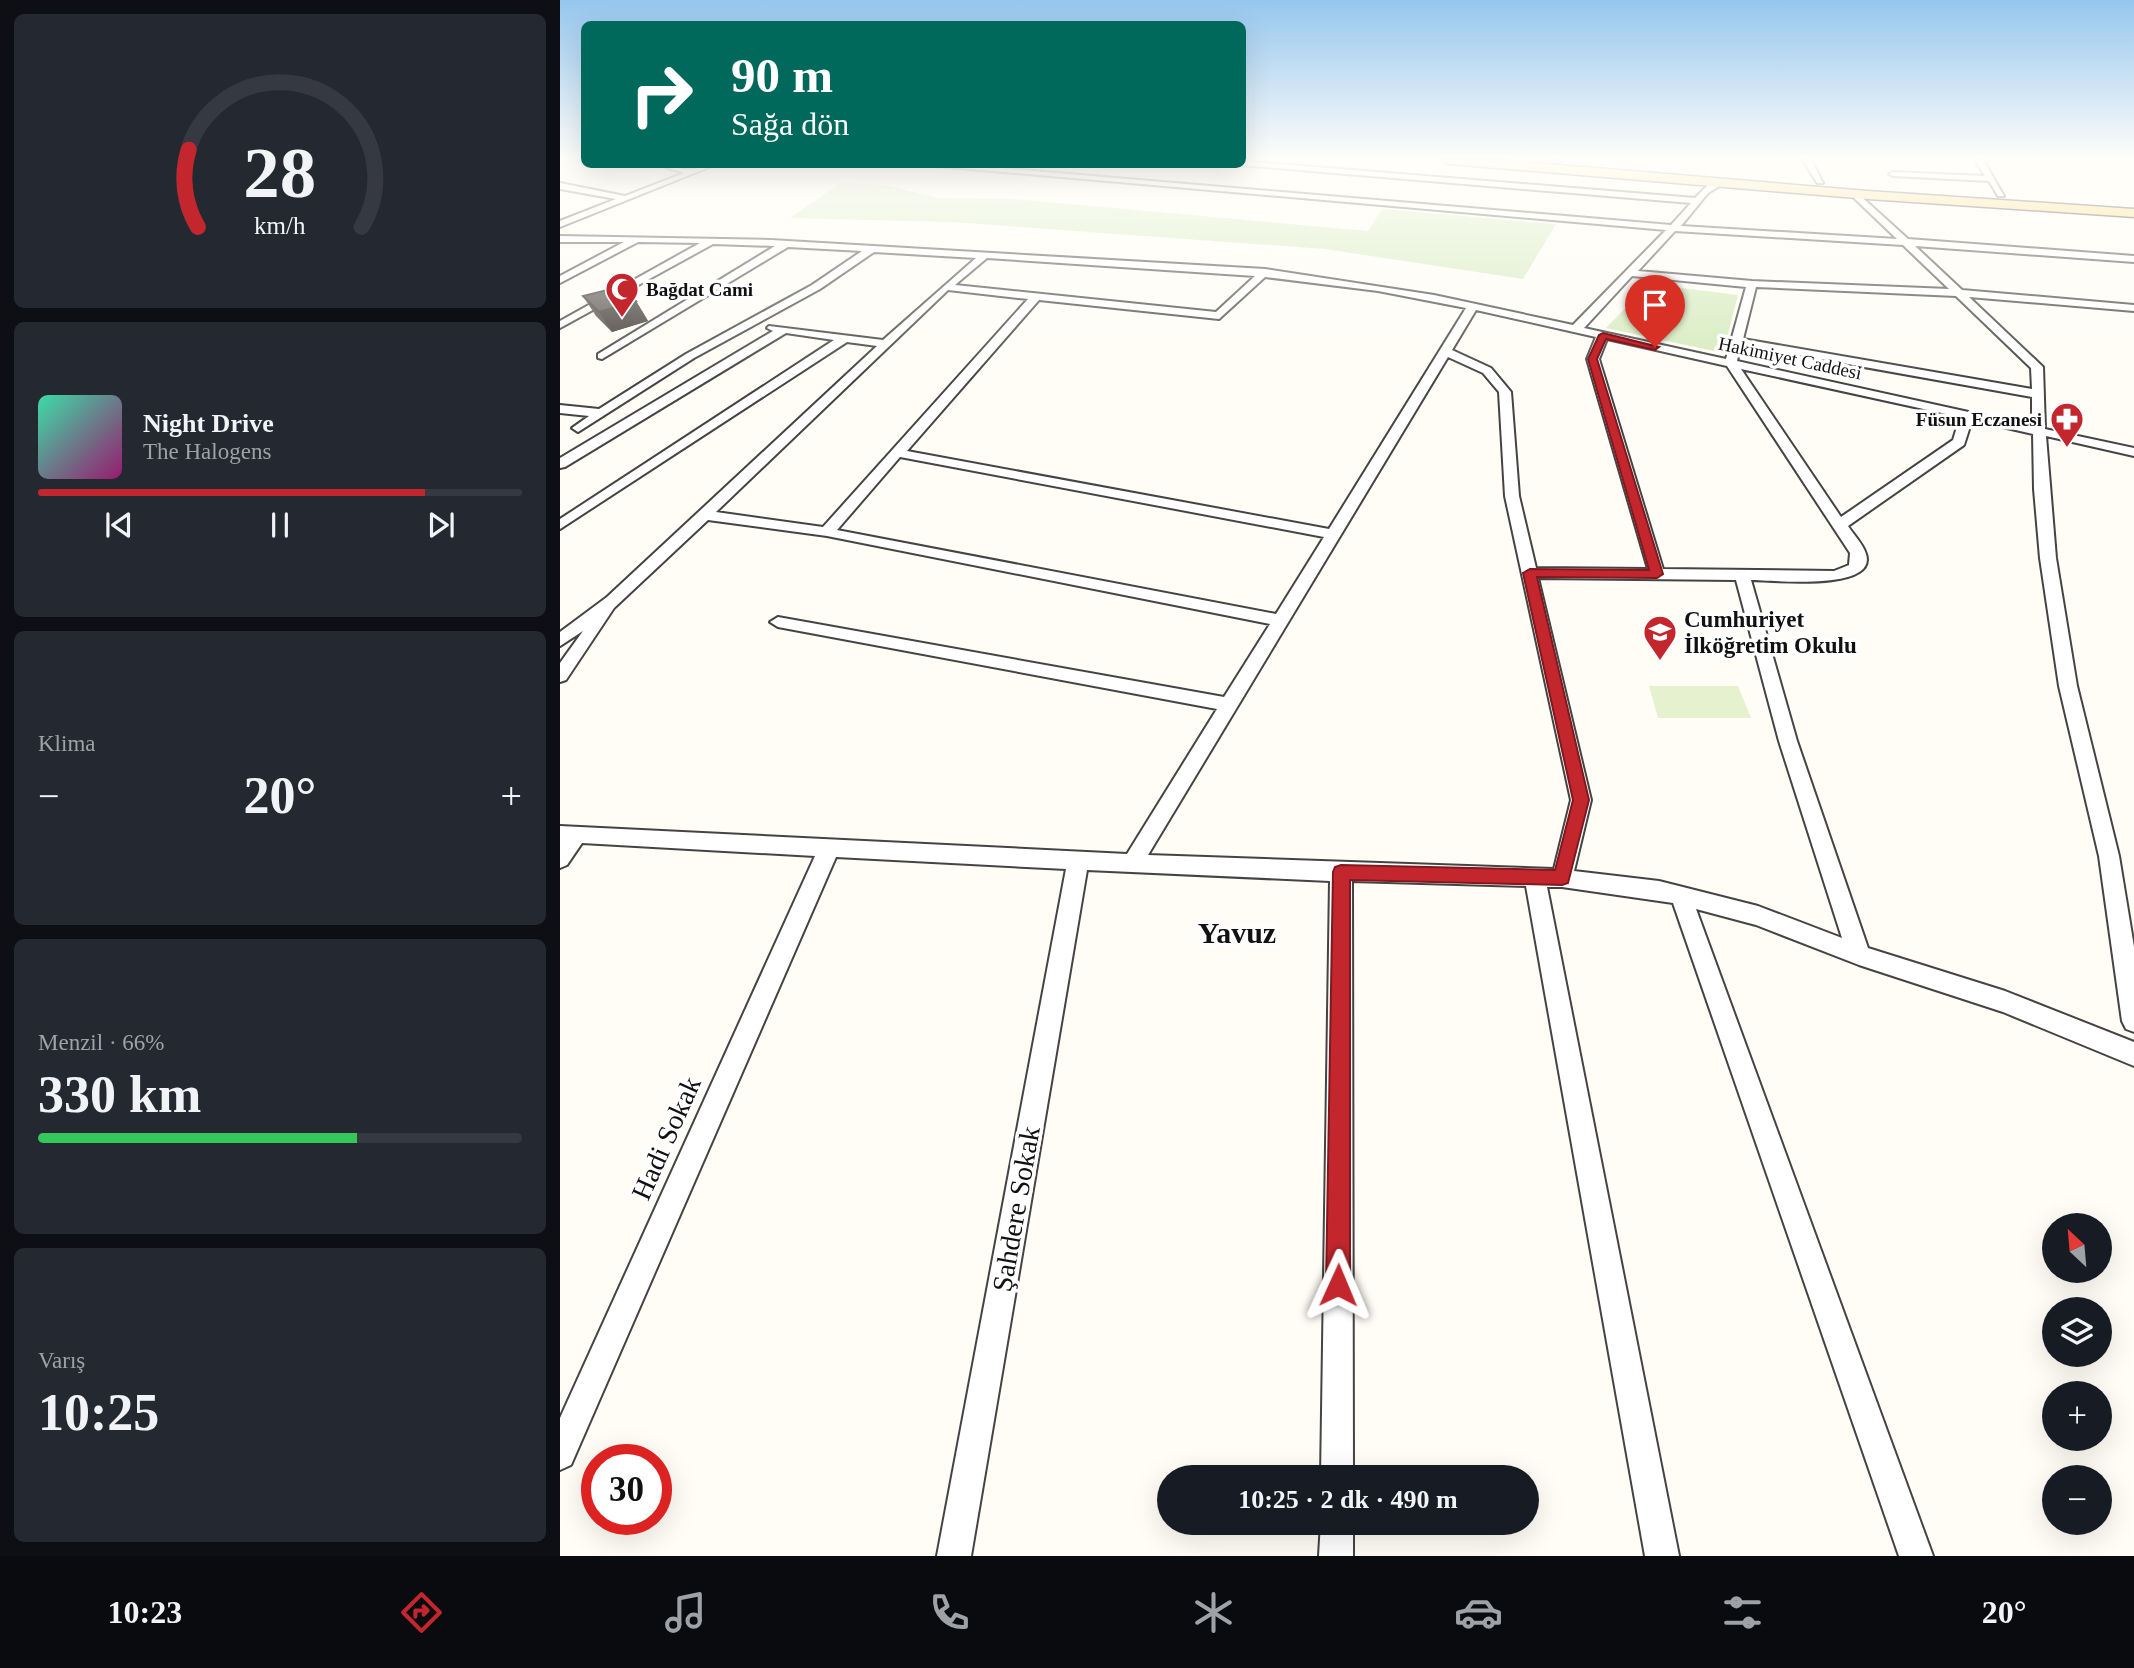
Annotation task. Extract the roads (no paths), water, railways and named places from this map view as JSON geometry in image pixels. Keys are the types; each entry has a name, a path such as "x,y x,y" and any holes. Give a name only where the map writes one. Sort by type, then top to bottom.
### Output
{"street":[{"path":"1576,330 1668,233"},
{"path":"1749,233 2134,259"},
{"path":"1895,233 2037,367 2041,489 2068,686 2109,856 2134,1021"},
{"path":"570,248 589,238"},
{"name":"Hakimiyet Caddesi","path":"560,239 786,244 1170,264 1358,284 1472,306 2134,452"},
{"path":"560,280 635,240"},
{"path":"560,325 710,242"},
{"path":"602,356 786,244"},
{"path":"578,428 690,356 816,287 872,249"},
{"path":"560,640 613,601 946,287 985,256"},
{"path":"946,287 1219,316 1265,272"},
{"path":"1629,272 1752,284 1959,293 2134,308"},
{"path":"1530,573 1834,576 1850,572 1858,564 1858,553 1731,363 1752,284"},
{"path":"827,532 1035,298"},
{"path":"1132,864 1335,535 1472,306"},
{"path":"747,325 887,344"},
{"path":"560,464 783,330"},
{"path":"1603,335 1592,359 1657,574"},
{"path":"560,525 845,338"},
{"path":"1737,341 2038,394"},
{"path":"1445,352 1485,369 1498,379 1505,392 1512,496 1581,800 1562,878"},
{"path":"560,409 601,413"},
{"path":"1840,525 1959,442 1966,415"},
{"path":"898,453 1335,535"},
{"path":"705,515 827,532 1282,621"},
{"path":"1742,575 1788,741 1859,955"},
{"path":"560,676 592,635 613,601"},
{"path":"778,622 1230,705"},
{"path":"560,859 568,834 1132,864 1562,878 1611,883 1681,895 1758,916 1859,955 2005,1002 2134,1054"},
{"name":"Hadi Sokak","path":"560,1454 829,848"},
{"name":"Şahdere Sokak","path":"954,1556 1078,861"},
{"path":"1337,1465 1341,872"},
{"path":"1535,877 1662,1556"},
{"path":"1681,895 1916,1556"},
{"path":"1336,1556 1337,1535"}],"place":[{"name":"Bağdat Cami","path":"622,319"},
{"name":"Füsun Eczanesi","path":"2067,449"},
{"name":"Cumhuriyet İlköğretim Okulu","path":"1660,662"}],"district":[{"name":"Yavuz","path":"1237,932"}]}
